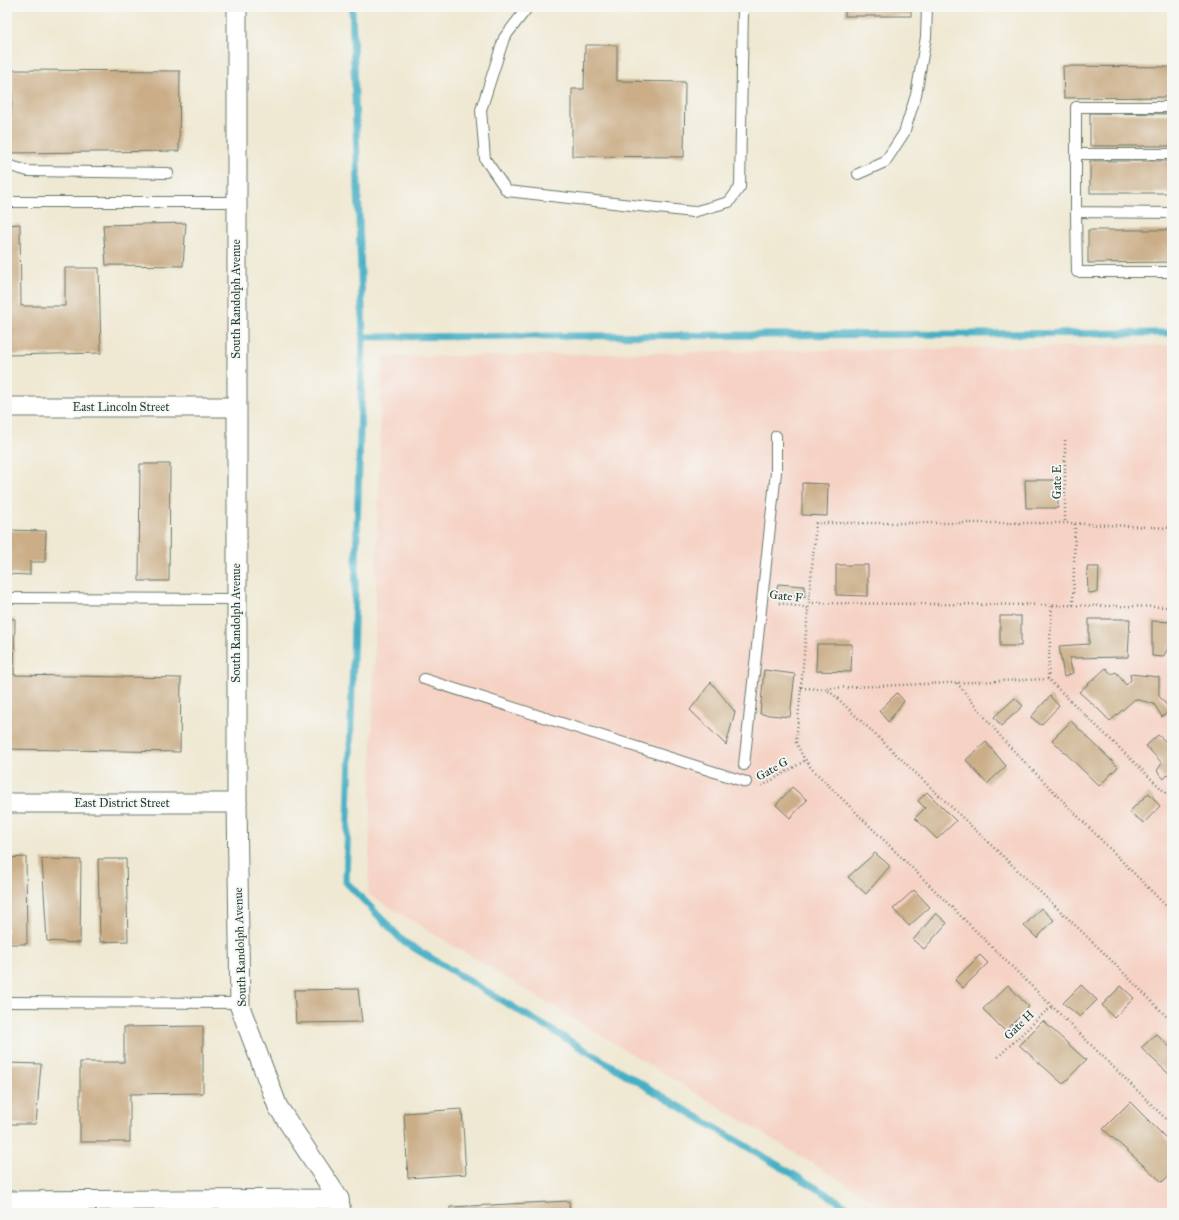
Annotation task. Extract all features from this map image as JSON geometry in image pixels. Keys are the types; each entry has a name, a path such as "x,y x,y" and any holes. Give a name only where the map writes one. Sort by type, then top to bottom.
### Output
{"street":[{"name":"South Randolph Avenue","path":"237,7 236,599 240,1007 278,1107 340,1206"},
{"name":"East Lincoln Street","path":"7,407 236,407"},
{"name":"East District Street","path":"7,803 237,803"},
{"path":"7,1201 90,1207 340,1206"}],"lane":[{"path":"528,7 504,38 481,110 486,159 507,190 693,212 729,202 740,187 743,7"},
{"path":"858,174 885,162 904,133 916,95 926,37 927,7"},
{"path":"1172,107 1076,107 1077,272 1172,272"},
{"path":"1076,154 1172,154"},
{"path":"7,165 28,171 168,173"},
{"path":"7,202 237,202"},
{"path":"1076,212 1172,213"},
{"path":"744,765 776,472 776,436"},
{"path":"7,598 236,599"},
{"path":"424,679 746,782"},
{"path":"7,1002 240,1003"}],"path":[{"name":"Gate E","path":"1065,440 1065,523"},
{"path":"1172,528 1065,523 816,523 796,742 812,769 1172,1125"},
{"path":"1073,605 1075,524"},
{"name":"Gate F","path":"762,603 770,602 808,608"},
{"path":"809,603 1172,607"},
{"path":"1048,679 1052,605"},
{"path":"1172,672 1172,686"},
{"path":"801,688 1048,679 1172,799"},
{"path":"957,683 1006,743 1172,912"},
{"path":"826,688 1101,950 1172,1022"},
{"name":"Gate G","path":"760,787 806,760"},
{"name":"Gate H","path":"998,1058 1053,1006"}],"shaded area":[{"path":"1172,345 1172,1213 894,1213 368,894 382,357"}],"building":[{"path":"845,7 911,7 911,16 845,16"},
{"path":"585,45 617,45 617,81 685,82 684,157 572,156 572,89 584,89"},
{"path":"1063,66 1172,67 1172,97 1064,98"},
{"path":"13,70 180,71 179,151 10,153"},
{"path":"1090,113 1172,114 1172,146 1090,146"},
{"path":"1090,161 1172,161 1172,193 1090,193"},
{"path":"186,223 183,266 106,265 103,225"},
{"path":"20,224 21,306 65,306 65,268 99,268 101,353 7,355 7,225"},
{"path":"1088,230 1172,230 1172,262 1088,263"},
{"path":"140,464 170,464 169,581 139,581"},
{"path":"1025,480 1058,480 1058,508 1026,508"},
{"path":"802,483 828,484 827,516 802,515"},
{"path":"7,530 46,531 45,562 30,562 30,575 7,574"},
{"path":"836,565 868,565 868,596 836,595"},
{"path":"1087,567 1099,567 1098,592 1088,593"},
{"path":"778,584 804,586 805,597 776,594"},
{"path":"1000,616 1021,616 1021,646 1000,646"},
{"path":"7,619 15,619 14,675 181,678 180,752 7,749"},
{"path":"1089,619 1130,619 1128,657 1069,658 1073,673 1064,677 1059,646 1089,644"},
{"path":"1152,621 1172,622 1172,641 1163,657 1152,656"},
{"path":"817,644 852,644 851,672 816,671"},
{"path":"1106,668 1111,674 1116,672 1126,685 1131,680 1130,674 1159,677 1159,696 1171,710 1162,717 1154,704 1135,699 1110,721 1079,692"},
{"path":"764,670 795,674 790,717 760,714"},
{"path":"711,682 735,712 726,745 690,710"},
{"path":"897,693 904,701 888,722 879,711"},
{"path":"1050,696 1059,706 1041,725 1031,717"},
{"path":"1015,698 1023,706 1001,726 994,717"},
{"path":"1071,721 1118,767 1099,786 1052,740"},
{"path":"1158,735 1172,747 1172,769 1164,779 1157,771 1162,763 1146,746"},
{"path":"986,742 1006,766 987,784 966,760"},
{"path":"792,787 807,800 790,818 776,805"},
{"path":"927,792 956,821 937,839 915,818 925,808 918,801"},
{"path":"1149,793 1160,806 1144,823 1129,812"},
{"path":"875,853 890,866 866,894 848,877"},
{"path":"26,857 27,944 7,944 7,858"},
{"path":"42,859 81,860 80,943 47,941"},
{"path":"98,859 126,859 128,941 100,942"},
{"path":"914,890 930,907 909,926 893,909"},
{"path":"1041,908 1054,920 1037,938 1024,926"},
{"path":"936,913 947,923 924,949 913,940"},
{"path":"980,955 988,963 963,988 955,980"},
{"path":"1008,985 1029,1007 1005,1031 983,1009"},
{"path":"1081,985 1097,1000 1080,1017 1063,1003"},
{"path":"1121,986 1134,998 1114,1018 1102,1005"},
{"path":"358,989 362,1022 296,1023 294,990"},
{"path":"1043,1021 1086,1060 1063,1084 1019,1045"},
{"path":"203,1026 203,1093 130,1094 130,1142 80,1142 80,1062 124,1062 124,1027"},
{"path":"1156,1034 1172,1049 1172,1077 1141,1048"},
{"path":"7,1063 41,1064 36,1124 7,1124"},
{"path":"1130,1102 1172,1144 1172,1173 1162,1182 1103,1129"},
{"path":"462,1109 466,1174 408,1178 404,1113"},
{"path":"569,1201 570,1213 450,1213 450,1207"}],"waterway":[{"path":"352,7 363,337 1172,333"},
{"path":"363,337 346,882 404,942 858,1213"}]}
